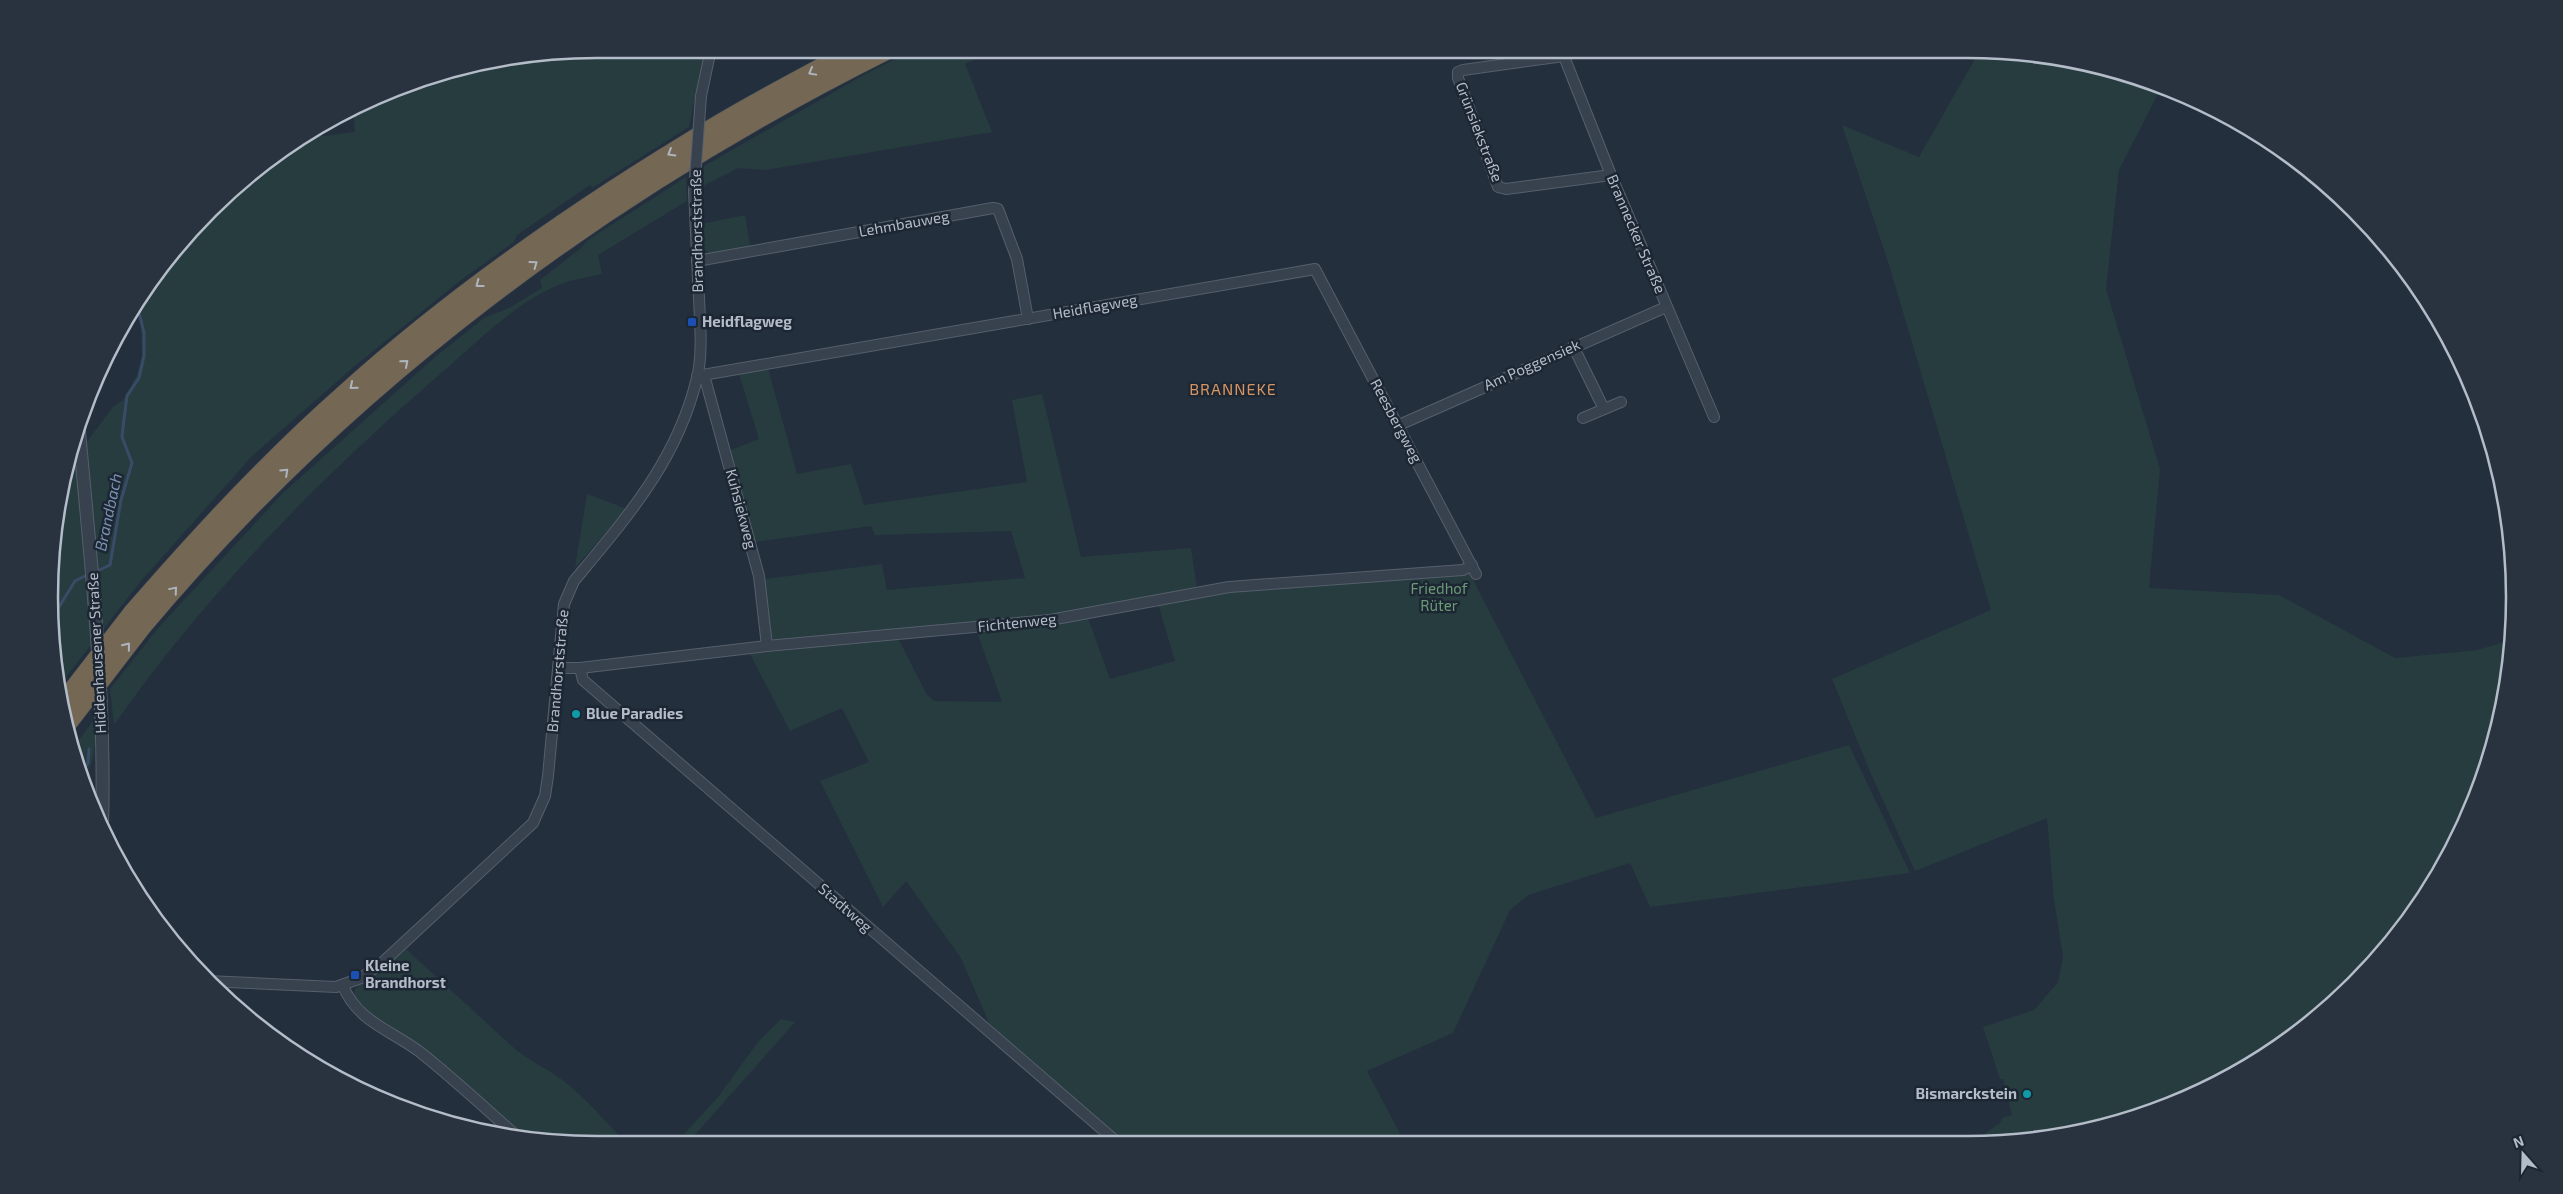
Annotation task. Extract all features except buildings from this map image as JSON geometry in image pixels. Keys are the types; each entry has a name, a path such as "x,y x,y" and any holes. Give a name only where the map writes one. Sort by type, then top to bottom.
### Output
{"highway":[{"path":"67,697 132,613 197,538 261,472 345,393 428,323 518,254 648,167 719,124 839,58"},
{"path":"72,718 142,628 211,548 273,483 355,406 438,335 556,248 658,180 732,135 873,58"}],"street":[{"name":"Brandhorststraße","path":"219,981 295,987 343,986 361,978 383,962 532,823 545,796 564,604 568,592 574,581 635,508 657,475 679,432 701,376 694,192 701,96 709,58"},
{"name":"Grünsiekstraße","path":"1534,58 1458,72 1458,78 1498,187 1506,189 1611,175"},
{"name":"Brannecker Straße","path":"1565,58 1611,175 1714,418"},
{"name":"Lehmbauweg","path":"697,261 993,208 998,209 1017,259 1028,319"},
{"name":"Heidflagweg","path":"701,376 1315,269"},
{"name":"Reesbergweg","path":"1315,269 1474,569"},
{"name":"Am Poggensiek","path":"1399,425 1666,306"},
{"path":"1573,346 1604,409"},
{"name":"Kuhsiekweg","path":"701,376 759,576 767,646"},
{"path":"1582,418 1621,402"},
{"name":"Hiddenhausener Straße","path":"80,443 94,592 102,723 102,810"},
{"name":"Fichtenweg","path":"559,668 580,668 767,646 1050,620 1229,587 1474,569"},
{"name":"Stadtweg","path":"580,668 583,680 1110,1136"},
{"path":"343,986 349,1000 364,1017 419,1052 508,1129"}],"green space":[{"path":"703,58 689,127 592,188 590,185 517,235 514,242 461,280 356,365 253,455 141,581 64,679 59,632 58,597 62,527 68,492 76,455 113,407 123,400 137,375 142,355 141,329 137,315 148,297 191,241 241,191 297,148 315,137 355,132 354,115 358,113 424,86 492,68 562,59"},
{"path":"897,58 977,58 965,64 992,132 765,170 738,168 703,186 704,166 862,76"},
{"path":"1975,58 2036,62 2071,68 2106,76 2158,94 2119,170 2106,289 2160,469 2149,588 2279,595 2395,658 2478,650 2503,642 2501,667 2487,737 2464,803 2450,836 2415,897 2372,953 2322,1003 2294,1025 2266,1046 2205,1081 2139,1108 2106,1118 2036,1132 1982,1136 2000,1123 2002,1118 2012,1115 2003,1079 2000,1079 1983,1027 2034,1010 2058,982 2063,957 2054,900 2047,818 1915,871 1871,774 1832,679 1991,610 1890,268 1842,125 1919,157"},
{"path":"686,177 687,201 598,255 602,274 561,284 545,291 515,310 400,409 311,493 227,582 150,676 114,725 110,689 159,627 283,493 435,357 484,318 509,308 542,288 540,280 581,248 588,240"},
{"path":"745,215 750,246 708,253 704,248 702,224"},
{"path":"768,368 797,474 851,464 864,505 1027,482 1012,400 1042,394 1081,557 1191,548 1197,589 1048,615 775,641 771,639 765,579 882,564 887,590 1025,578 1011,531 875,535 871,526 747,543 728,451 759,439 739,374"},
{"path":"587,494 627,509 575,568"},
{"name":"Friedhof Rüter","path":"1470,574 1596,818 1849,745 1910,873 1650,907 1630,863 1528,895 1510,910 1453,1033 1367,1071 1401,1136 1109,1136 989,1023 961,958 906,881 883,907 820,781 869,762 842,708 790,731 750,654 898,638 927,695 934,701 1002,702 977,632 1051,626 1088,618 1110,679 1175,661 1158,604 1231,590"},
{"path":"95,718 93,759 87,773 86,770 78,742"},
{"path":"406,949 515,1049 570,1086 620,1136 562,1135 515,1130 413,1040 371,1015 354,997 355,989"},
{"path":"781,1019 795,1022 694,1136 682,1136 718,1097 758,1042"}],"waterway":[{"name":"Brandbach","path":"95,572 110,565 121,500 132,463 122,437 127,396 139,378 144,356 144,333 139,312"},
{"name":"Brandbach","path":"58,608 75,581 89,574"},
{"path":"85,767 88,763 89,749"}],"place":[{"name":"Heidflagweg","path":"692,322"},
{"name":"Blue Paradies","path":"576,714"},
{"name":"Kleine Brandhorst","path":"355,975"},
{"name":"Bismarckstein","path":"2027,1094"}],"district":[{"name":"BRANNEKE","path":"1233,389"}]}
